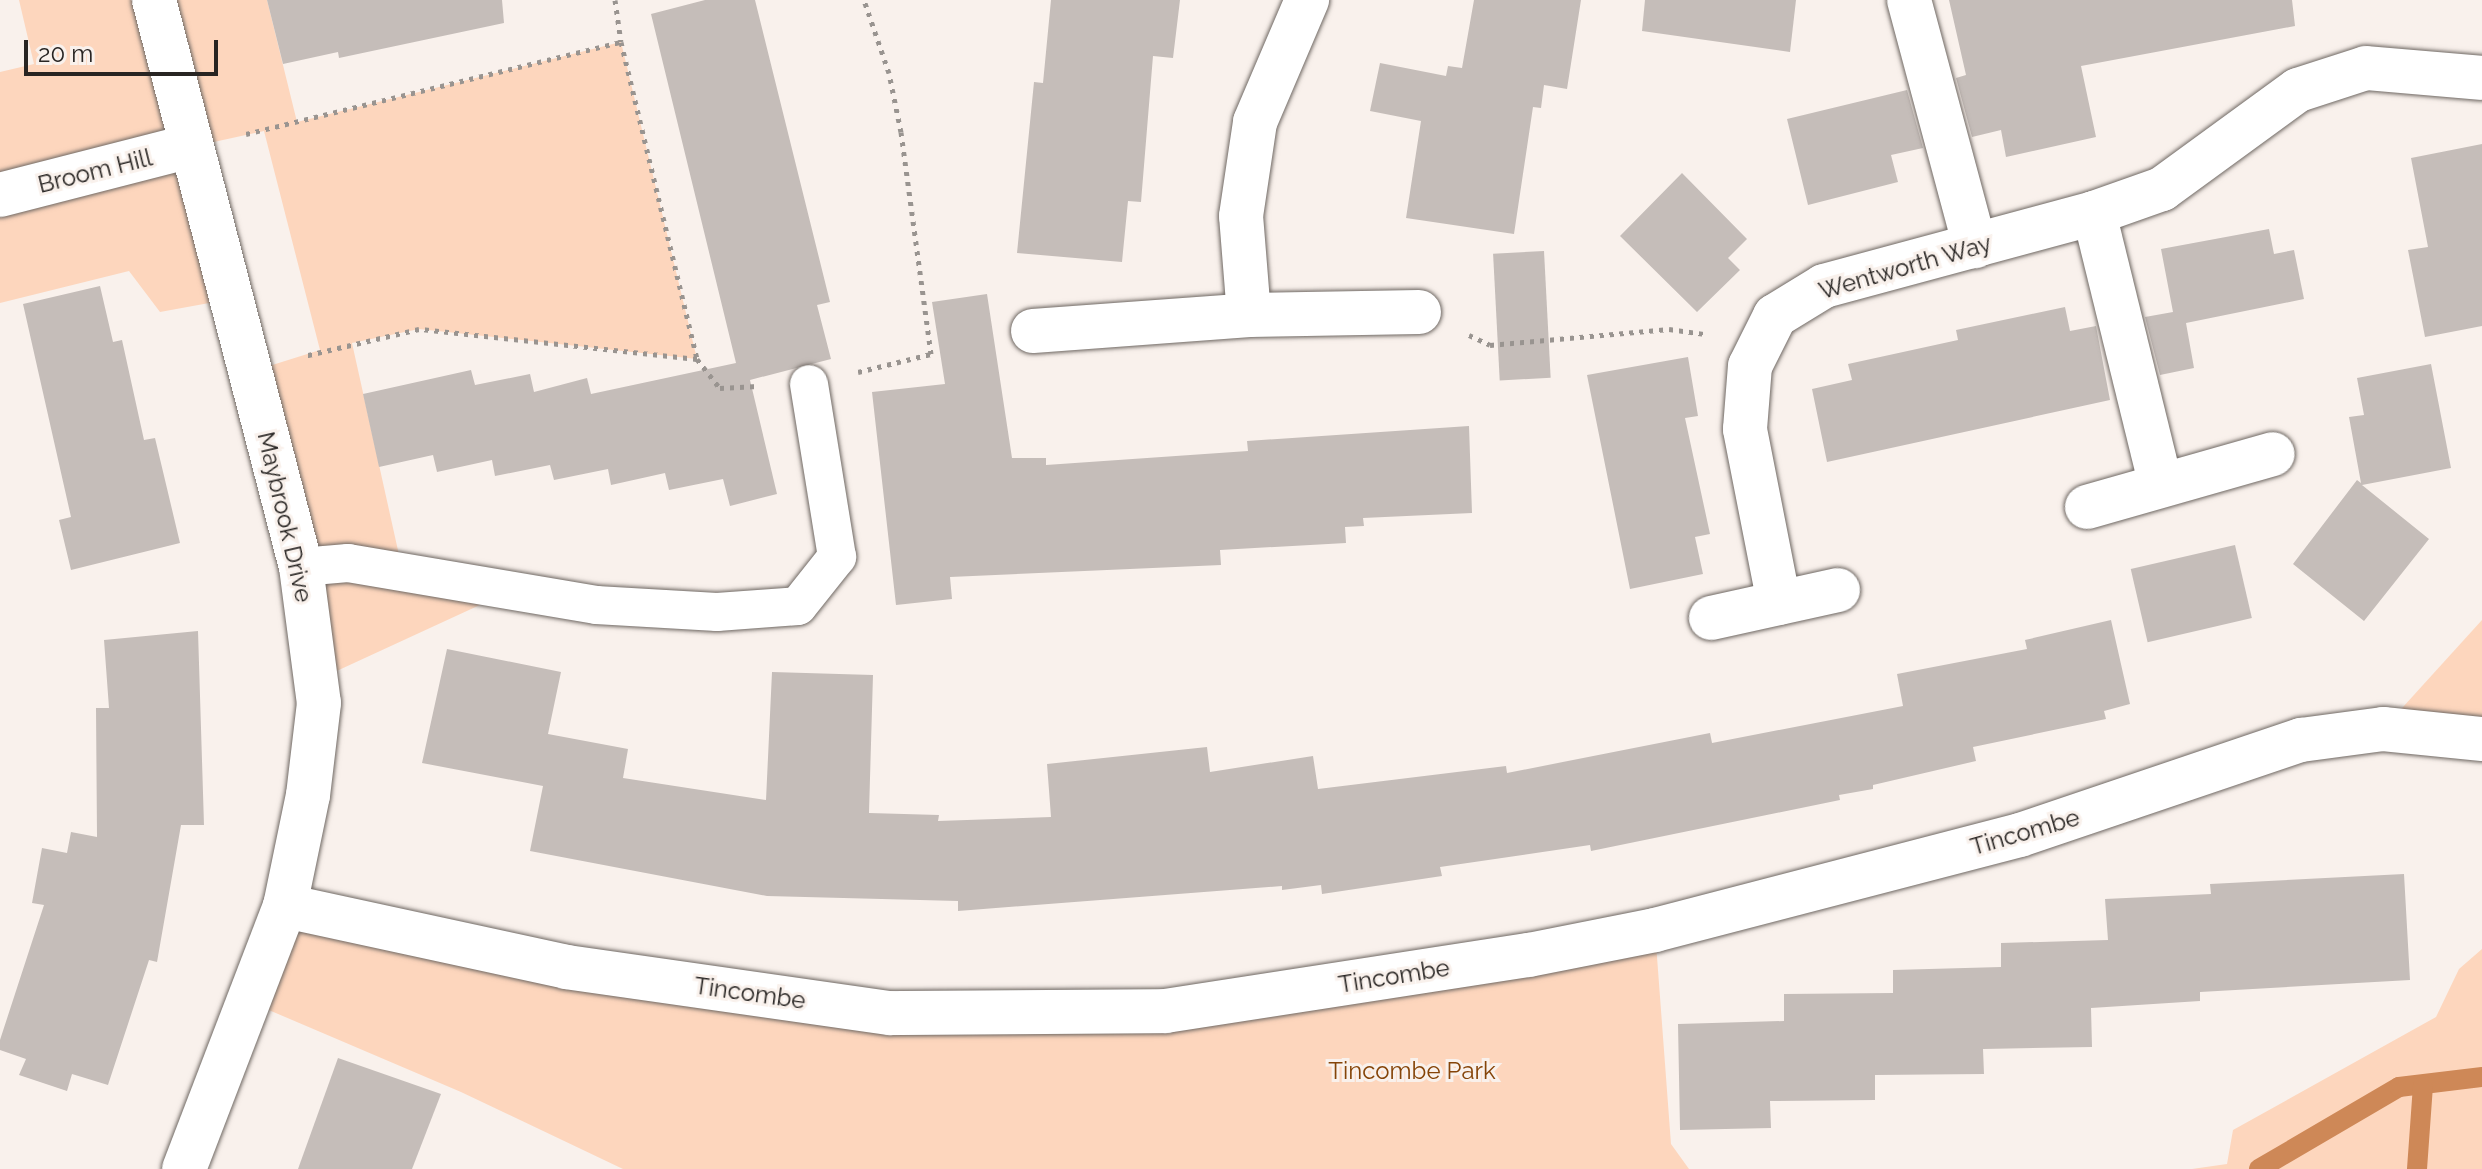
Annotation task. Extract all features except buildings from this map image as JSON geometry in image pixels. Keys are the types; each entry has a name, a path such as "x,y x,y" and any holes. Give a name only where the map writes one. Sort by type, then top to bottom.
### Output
{"street":[{"name":"Maybrook Drive","path":"154,0 301,567 319,703 308,795 285,906 184,1169"},
{"path":"1249,315 1241,216 1255,122 1307,0"},
{"path":"1909,0 1975,246"},
{"name":"Wentworth Way","path":"1779,603 1745,429 1750,366 1775,316 1824,286 2094,213 2162,189 2298,90 2366,68 2482,78"},
{"name":"Broom Hill","path":"0,195 191,146"},
{"path":"2094,213 2161,485"},
{"path":"1033,331 1249,315 1419,312"},
{"path":"2087,507 2273,454"},
{"path":"1711,618 1838,590"},
{"name":"Tincombe","path":"285,906 566,967 890,1013 1166,1011 1529,955 1655,930 2020,835 2301,740 2383,729 2482,739"}],"lane":[{"path":"301,567 348,563 596,605 717,612 798,606 837,557 809,384"}],"path":[{"path":"615,0 621,42 697,359 720,388 809,384 931,354 901,132 889,73 864,0"},
{"path":"191,146 621,42"},
{"path":"1419,312 1490,345 1669,329 1761,342"},
{"path":"250,372 341,344 419,329 697,359"}],"green space":[{"path":"19,0 267,0 297,122 621,42 697,359 419,329 352,343 403,573 508,592 315,681 250,372 320,350 264,131 191,147 231,299 160,312 129,271 0,303 0,72 34,64"},
{"path":"2482,620 2482,739 2383,729"},
{"name":"Tincombe Park","path":"285,906 890,1013 1166,1011 1655,930 1671,1144 1689,1169 623,1169 461,1092 250,1002"},
{"path":"2482,949 2482,1169 2192,1169 2227,1164 2233,1130 2436,1017 2459,969"}],"waterway":[{"path":"2259,1169 2399,1087 2482,1077"},
{"path":"2417,1169 2423,1085"}]}
